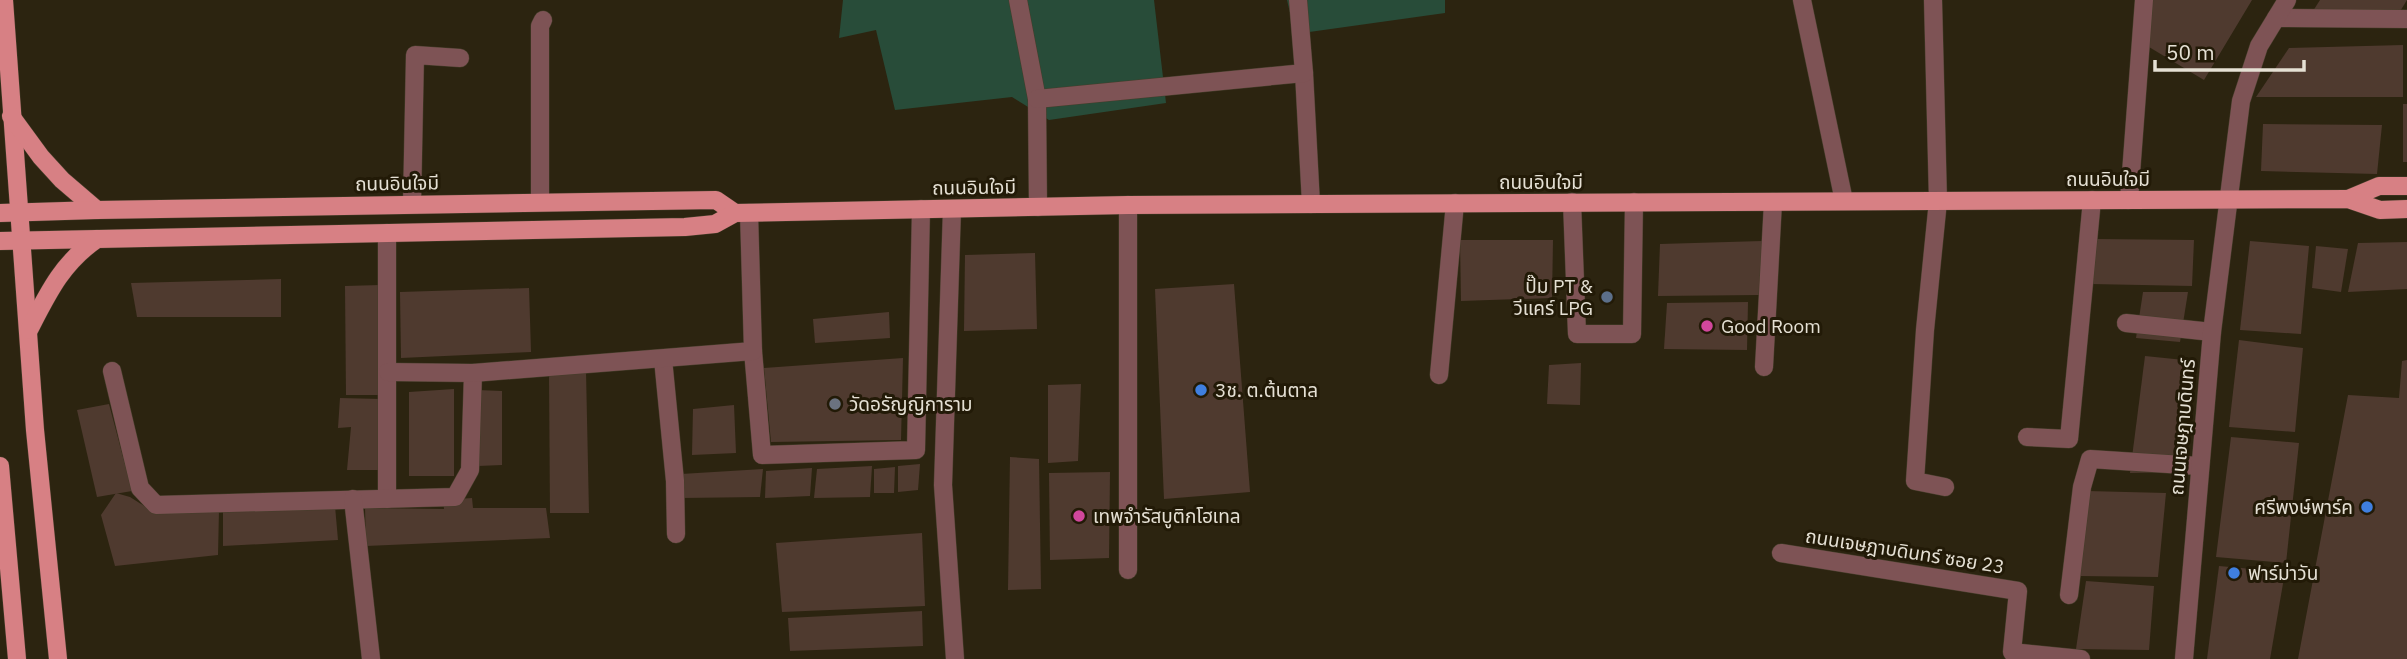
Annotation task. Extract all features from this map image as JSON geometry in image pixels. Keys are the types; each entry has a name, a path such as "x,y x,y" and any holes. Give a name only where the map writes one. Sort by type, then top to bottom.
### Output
{"main road":[{"path":"4,0 35,430 58,659"},
{"path":"11,116 62,180 97,210"},
{"name":"ถนนอินใจมี","path":"2348,199 2379,186 2407,186"},
{"name":"ถนนอินใจมี","path":"0,241 685,227 715,224 742,213 1128,205 2348,199 2380,209 2407,209"},
{"name":"ถนนอินใจมี","path":"0,213 540,201 716,200 742,213"},
{"path":"29,330 51,288 68,263 79,251 97,239"},
{"path":"0,466 17,659"}],"street":[{"path":"1017,0 1037,99 1038,207"},
{"path":"1298,0 1311,204"},
{"path":"1802,0 1844,201"},
{"path":"1933,0 1938,201 1925,330 1915,481 1945,487"},
{"path":"2129,200 2144,0"},
{"name":"ถนนเจษฎาบดินทร์","path":"2184,659 2212,332 2241,101 2259,46 2287,0"},
{"path":"2276,18 2407,19"},
{"path":"540,201 540,26 543,20"},
{"path":"412,204 415,55 460,58"},
{"path":"1037,99 1304,73"},
{"path":"2027,438 2069,439 2092,200"},
{"path":"1572,202 1577,334 1633,334 1630,202"},
{"path":"1764,367 1773,202"},
{"path":"1439,375 1455,203"},
{"path":"1128,205 1128,570"},
{"path":"742,213 762,455 916,450 920,209"},
{"path":"952,209 943,485 955,659"},
{"path":"387,233 387,499"},
{"path":"2126,323 2212,332"},
{"path":"388,372 473,373 753,351"},
{"path":"663,359 675,481 676,534"},
{"path":"112,370 140,488 156,505 455,497 470,470 473,373"},
{"path":"2069,594 2082,487 2090,460 2199,466"},
{"path":"353,499 371,659"},
{"name":"ถนนเจษฎาบดินทร์ ซอย 23","path":"1781,552 2018,591 2012,652 2081,659"}],"green space":[{"path":"843,0 1154,0 1166,103 1049,120 1012,97 895,110 876,30 839,38"},
{"path":"1287,0 1445,0 1445,13 1295,34"}],"building":[{"path":"2153,0 2252,0 2204,80 2149,47"},
{"path":"2320,0 2407,0 2399,13 2313,11"},
{"path":"2403,45 2403,97 2256,97 2289,48"},
{"path":"2403,104 2407,104 2407,162 2403,162"},
{"path":"2263,124 2382,125 2377,174 2261,171"},
{"path":"2096,239 2194,240 2192,286 2091,284"},
{"path":"1460,240 1553,240 1552,298 1461,301"},
{"path":"1762,241 1759,295 1658,296 1660,244"},
{"path":"2250,241 2309,246 2301,334 2240,330"},
{"path":"2407,242 2407,289 2348,292 2358,243"},
{"path":"2316,246 2348,249 2341,292 2312,288"},
{"path":"1035,253 1037,329 964,331 965,255"},
{"path":"281,279 281,317 137,317 131,283"},
{"name":"3ช. ต.ต้นตาล","path":"1234,284 1250,492 1164,499 1155,289"},
{"path":"380,285 381,395 346,395 345,286"},
{"path":"529,288 531,352 401,358 400,292"},
{"path":"2143,292 2188,292 2180,342 2136,338"},
{"name":"Good Room","path":"1748,302 1747,350 1664,349 1667,303"},
{"path":"889,312 890,338 815,343 813,319"},
{"path":"2239,340 2303,348 2295,432 2229,427"},
{"path":"2145,356 2184,360 2173,472 2130,473"},
{"name":"วัดอรัญญิการาม","path":"903,358 901,440 771,442 764,368"},
{"name":"ศรีพงษ์พาร์ค","path":"2407,360 2407,659 2298,659 2348,395 2399,398 2402,361"},
{"path":"1581,363 1580,405 1547,404 1549,365"},
{"path":"586,371 589,513 550,513 549,372"},
{"path":"1081,384 1078,461 1048,463 1048,385"},
{"path":"454,389 454,476 409,476 409,392"},
{"path":"477,390 502,391 502,465 478,466"},
{"path":"340,398 381,399 380,470 347,470 351,427 338,428"},
{"path":"109,404 132,491 97,497 77,410"},
{"path":"734,405 736,453 692,455 693,409"},
{"path":"2231,437 2299,443 2286,563 2216,557"},
{"path":"1010,457 1039,459 1041,589 1008,590"},
{"path":"920,464 918,490 898,492 898,466"},
{"path":"872,466 870,497 814,498 817,469"},
{"path":"895,467 894,493 874,493 874,469"},
{"path":"812,468 810,496 765,498 766,471"},
{"path":"763,469 760,497 682,498 681,474"},
{"name":"เทพจำรัสบูติกโฮเทล","path":"1110,472 1109,558 1050,560 1049,473"},
{"path":"2087,491 2166,493 2158,577 2079,576"},
{"path":"116,493 130,497 149,509 219,510 218,555 115,566 101,515"},
{"path":"472,498 473,508 546,508 550,538 366,546 365,508 444,509 443,500"},
{"path":"223,506 335,506 338,540 223,546"},
{"path":"922,533 925,606 782,612 776,543"},
{"path":"2219,566 2285,572 2270,659 2207,659"},
{"path":"2086,581 2154,586 2149,650 2076,649"},
{"path":"922,611 923,646 790,651 788,618"}],"place":[{"name":"ปั๊ม PT & วีแคร์ LPG","path":"1607,297"},
{"name":"Good Room","path":"1707,326"},
{"name":"3ช. ต.ต้นตาล","path":"1201,390"},
{"name":"วัดอรัญญิการาม","path":"835,404"},
{"name":"ศรีพงษ์พาร์ค","path":"2367,507"},
{"name":"เทพจำรัสบูติกโฮเทล","path":"1079,516"},
{"name":"ฟาร์ม่าวัน","path":"2234,573"}]}
